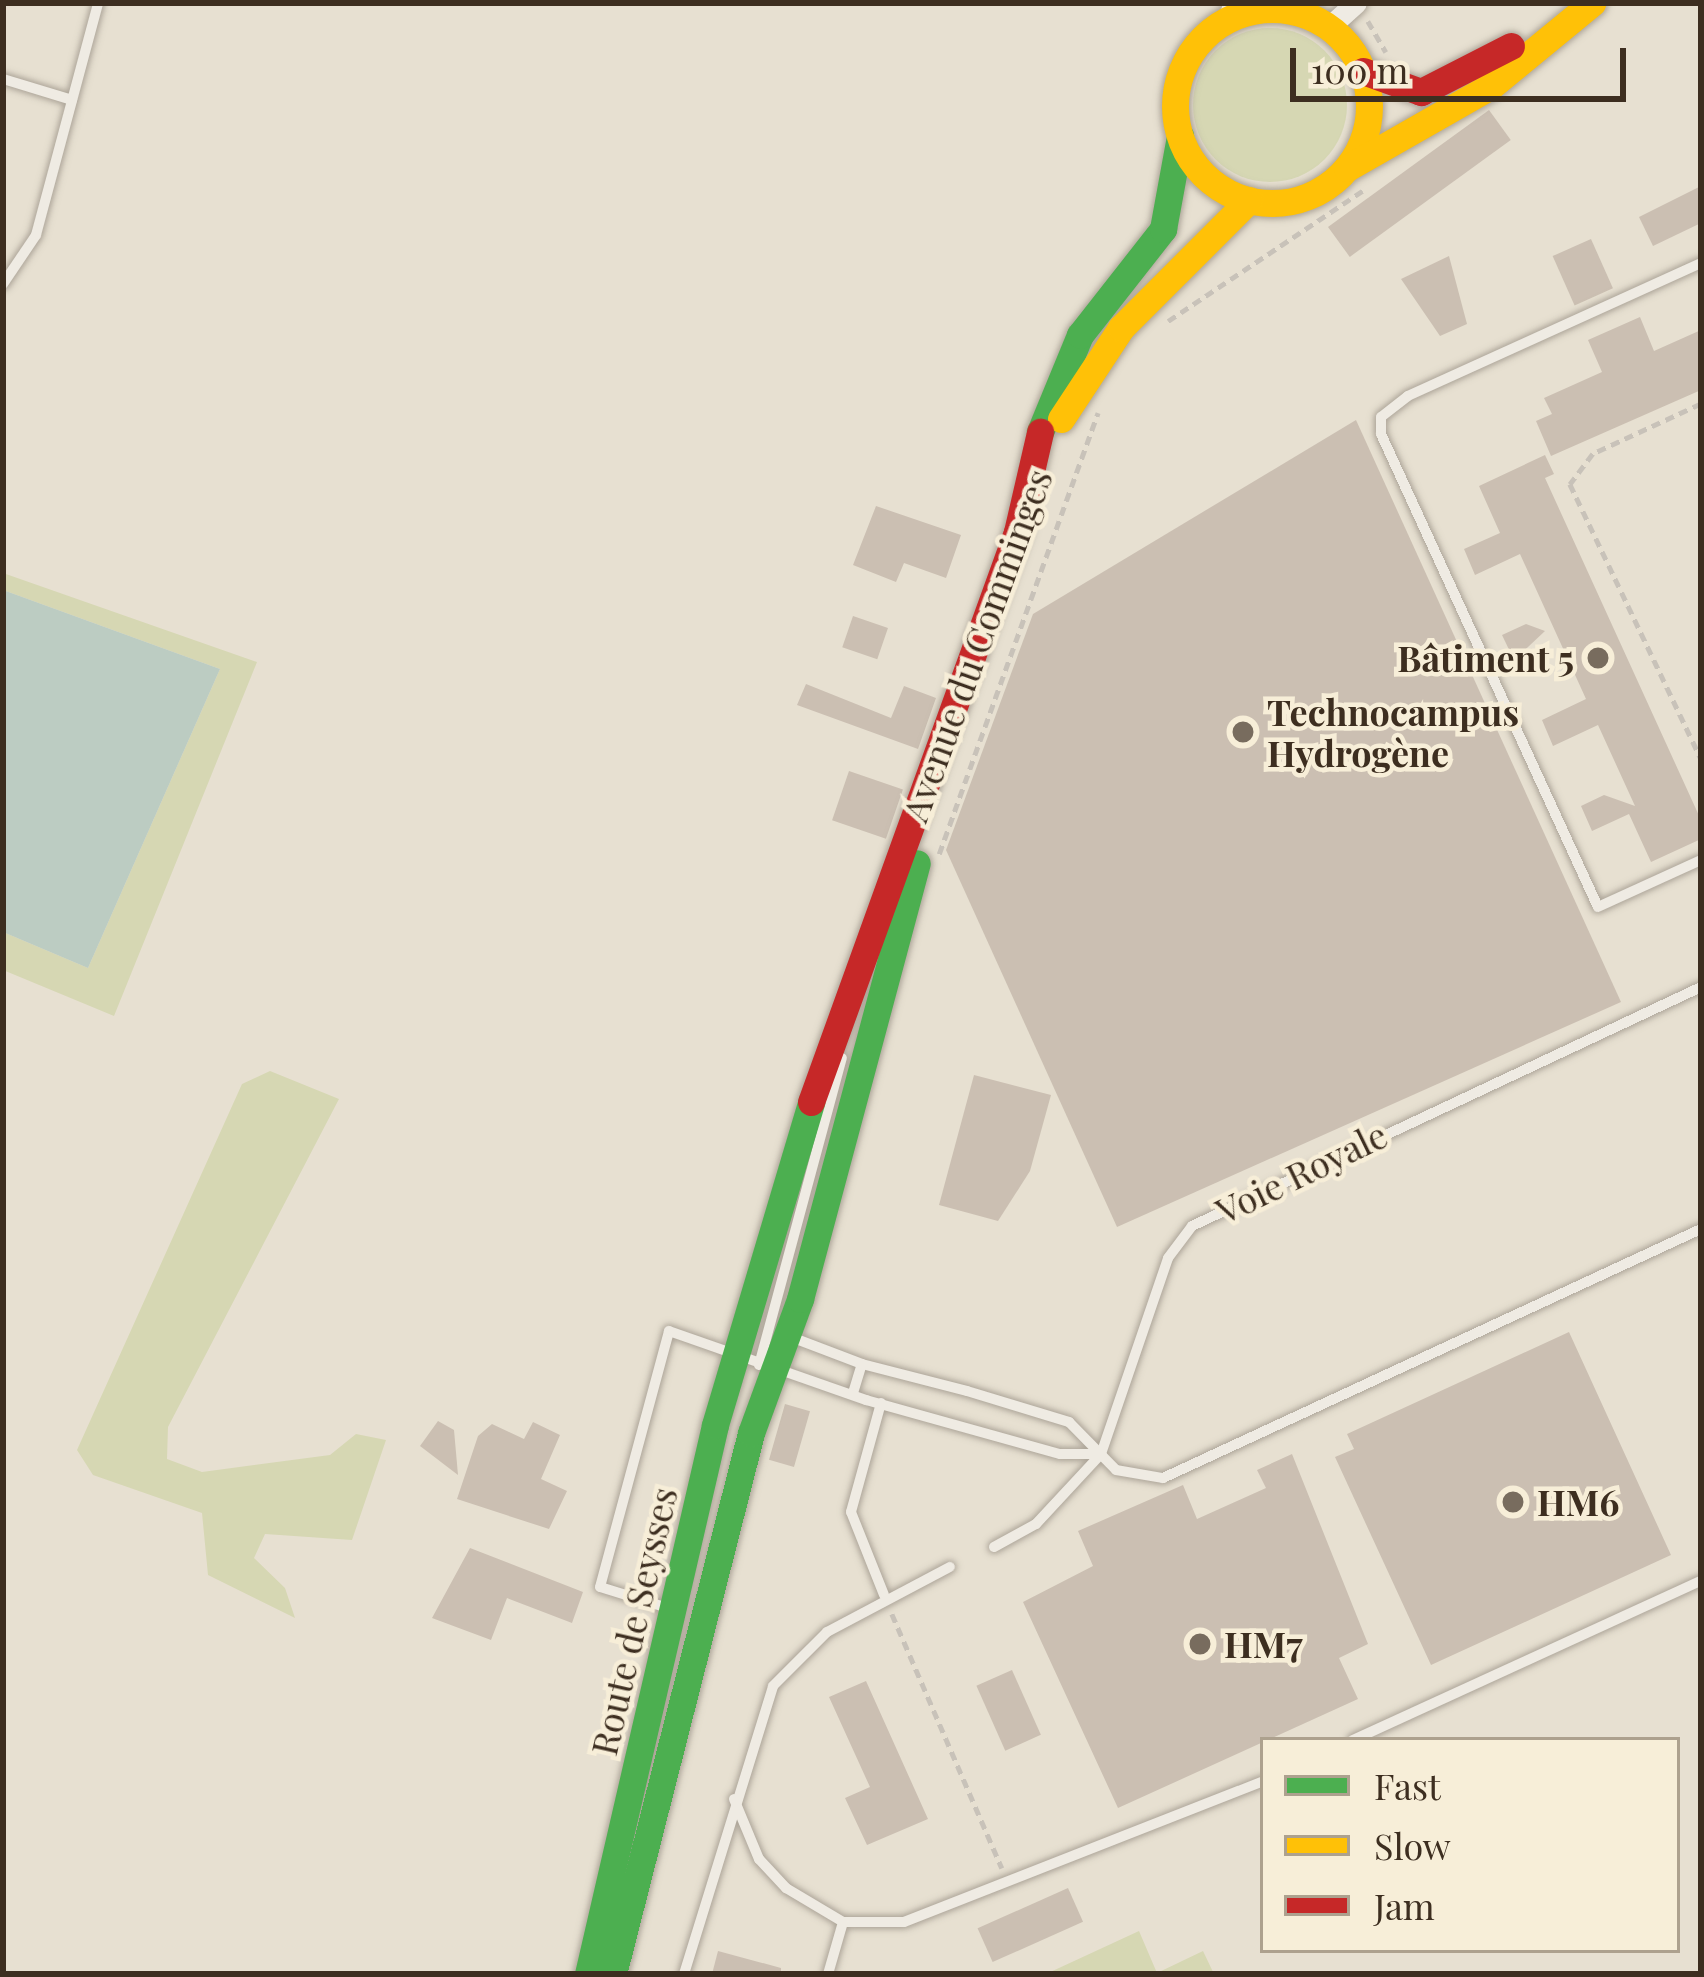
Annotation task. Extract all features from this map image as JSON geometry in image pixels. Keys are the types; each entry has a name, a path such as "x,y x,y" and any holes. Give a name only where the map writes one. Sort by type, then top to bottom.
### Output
{"main road":[{"path":"1569,3 1436,90 1408,92 1363,71 1329,27 1289,7 1215,17 1176,94 1180,136 1206,178 1249,200 1295,200 1491,86 1592,3"},
{"path":"1347,168 1366,132 1363,71"},
{"name":"Avenue du Comminges","path":"778,1293 798,1137 1017,532 1046,413 1080,335 1162,229 1180,136"},
{"name":"Avenue du Comminges","path":"778,1293 1031,548 1062,417 1120,328 1249,200"},
{"name":"Route de Seysses","path":"613,1974 751,1433 778,1293"},
{"name":"Route de Seysses","path":"588,1974 673,1609 764,1352 778,1293"}],"street":[{"path":"1329,27 1354,4"}],"lane":[{"path":"3,284 36,235 98,3"},
{"path":"3,79 72,100"},
{"path":"1701,263 1408,396 1381,417 1381,434 1598,907 1701,860"},
{"name":"Voie Royale","path":"994,1547 1036,1524 1101,1454 1168,1258 1192,1226 1701,987"},
{"path":"673,1609 600,1587 668,1331 764,1352 862,1364 967,1391 1070,1422 1116,1470 1163,1478 1701,1229"},
{"path":"764,1352 881,1403 959,1420 1060,1454 1101,1454"},
{"path":"853,1393 862,1364"},
{"path":"881,1403 851,1512 884,1595"},
{"path":"684,1974 734,1799 773,1686 884,1595 950,1567"},
{"path":"1360,1737 1701,1581"},
{"path":"734,1799 759,1859 843,1922 904,1922 1260,1782"},
{"path":"828,1974 843,1922"}],"path":[{"path":"1354,4 1394,62"},
{"path":"1151,334 1375,182"},
{"path":"1701,404 1593,454 1570,484 1701,759"},
{"name":"Avenue du Comminges","path":"927,859 1101,406"},
{"path":"884,1595 1006,1879"}],"green space":[{"path":"1270,28 1299,34 1324,51 1341,76 1347,105 1341,134 1324,159 1299,176 1270,182 1241,176 1216,159 1199,134 1193,105 1199,76 1216,51 1241,34"},
{"path":"3,573 257,662 114,1016 3,970 3,932 88,968 220,669 3,590"},
{"path":"270,1071 339,1099 168,1427 167,1459 202,1472 330,1455 356,1434 386,1440 352,1540 265,1534 254,1558 285,1588 295,1618 208,1575 202,1513 93,1475 77,1450 242,1084"},
{"path":"1139,1931 1157,1973 1203,1951 1214,1974 1046,1974"}],"shaded area":[{"path":"3,590 220,669 88,968 3,932"}],"building":[{"path":"1489,110 1511,140 1350,257 1328,227"},
{"path":"1701,186 1701,223 1653,246 1639,217"},
{"path":"1591,239 1613,288 1575,305 1553,256"},
{"path":"1449,256 1467,324 1440,336 1401,279"},
{"path":"1640,317 1654,351 1701,330 1701,390 1551,456 1536,421 1552,414 1544,398 1602,372 1588,340"},
{"name":"Technocampus Hydrogène","path":"1356,420 1621,1002 1117,1227 946,850 1033,614"},
{"name":"Bâtiment 5","path":"1545,455 1554,474 1545,478 1701,820 1701,839 1651,862 1629,814 1592,831 1581,806 1604,795 1635,806 1598,725 1553,746 1542,720 1586,699 1520,554 1475,575 1464,549 1500,533 1479,486"},
{"path":"876,506 961,535 946,578 904,563 896,582 853,565"},
{"path":"853,616 888,628 877,659 842,647"},
{"path":"1526,624 1545,631 1514,660 1502,635"},
{"path":"806,684 891,718 904,686 936,698 918,749 797,705"},
{"path":"849,771 903,790 886,839 832,820"},
{"path":"974,1075 1051,1095 1030,1171 998,1221 939,1205"},
{"name":"HM6","path":"1569,1332 1671,1555 1431,1665 1335,1457 1354,1449 1347,1434"},
{"path":"785,1404 810,1411 794,1467 769,1460"},
{"path":"438,1421 454,1430 458,1475 420,1446"},
{"path":"533,1422 560,1435 541,1479 567,1491 549,1529 457,1499 478,1436 492,1424 524,1439"},
{"name":"HM7","path":"1292,1454 1368,1644 1339,1658 1358,1699 1274,1737 1260,1737 1260,1744 1118,1808 1023,1602 1093,1566 1078,1531 1183,1485 1197,1519 1266,1488 1257,1470"},
{"path":"470,1548 583,1592 572,1623 507,1598 491,1640 432,1618"},
{"path":"1012,1670 1041,1735 1005,1751 976,1686"},
{"path":"866,1681 928,1819 867,1845 845,1798 870,1787 829,1697"},
{"path":"1068,1888 1083,1922 993,1962 978,1928"},
{"path":"718,1951 781,1968 781,1974 712,1974"}],"traffic: fast":[{"path":"1040,432 1080,335 1163,229 1180,136"},
{"path":"613,1974 751,1433 800,1299 917,863"},
{"path":"588,1974 715,1425 811,1102"}],"traffic: slow":[{"path":"1347,168 1491,86 1592,3"},
{"path":"1272,9 1309,17 1340,38 1361,69 1369,106 1361,143 1340,174 1309,195 1272,203 1235,195 1204,174 1183,143 1175,106 1183,69 1204,38 1235,17 1272,9"},
{"path":"1061,419 1121,328 1249,200"}],"traffic: jam":[{"path":"1363,71 1421,92 1511,46"},
{"path":"811,1102 1017,532 1040,432"}],"place":[{"name":"Bâtiment 5","path":"1598,658"},
{"name":"Technocampus Hydrogène","path":"1243,732"},
{"name":"HM6","path":"1513,1502"},
{"name":"HM7","path":"1200,1644"}]}
